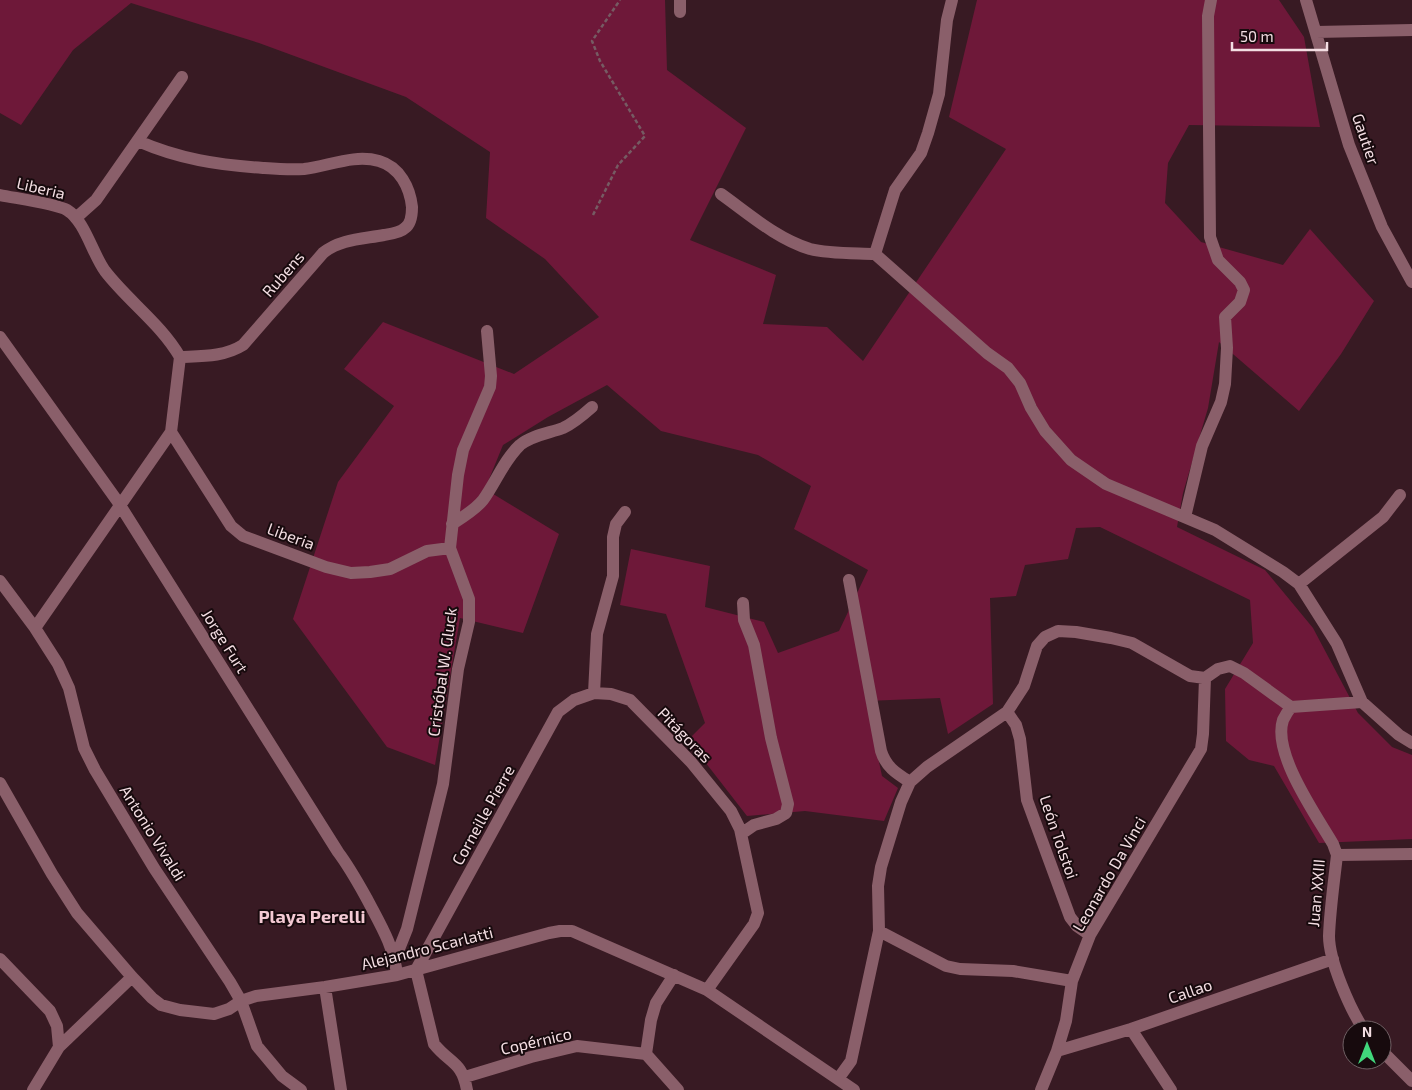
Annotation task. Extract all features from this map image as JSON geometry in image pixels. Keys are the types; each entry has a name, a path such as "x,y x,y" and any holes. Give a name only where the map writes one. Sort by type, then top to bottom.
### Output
{"street":[{"path":"875,254 895,190 921,153 928,133 939,94 947,20 952,0"},
{"path":"1185,517 1202,446 1222,402 1226,366 1225,317 1240,302 1244,290 1240,282 1218,260 1210,237 1208,16 1211,0"},
{"name":"Gautier","path":"1306,0 1349,145 1382,228 1412,282"},
{"path":"1316,32 1412,30"},
{"path":"77,217 96,200 182,77"},
{"name":"Rubens","path":"138,141 162,152 225,166 291,170 361,159 379,161 391,166 398,173 404,180 410,193 412,212 410,221 405,228 394,233 340,243 329,248 243,345 223,354 180,357"},
{"path":"721,194 784,239 811,249 875,254 987,353 1008,368 1020,383 1031,408 1045,431 1071,460 1106,484 1215,530 1299,584 1338,644 1362,702 1399,735 1412,743"},
{"name":"Liberia","path":"0,195 66,208 77,217 96,257 105,271 171,342 180,357"},
{"name":"Cristóbal W. Gluck","path":"395,959 407,929 443,784 458,668 468,622 468,599 450,548 458,475 463,450 490,387 491,376 487,332"},
{"name":"Jorge Furt","path":"0,337 121,506 356,878 380,922 395,959 397,975"},
{"path":"35,628 121,506 170,432 180,357"},
{"path":"452,524 473,510 482,501 511,456 521,445 528,440 565,427 576,421 592,407"},
{"name":"Liberia","path":"170,432 231,526 243,536 326,567 352,573 390,568 427,552 450,548"},
{"path":"1299,584 1383,517 1400,495"},
{"path":"594,693 597,634 613,576 616,524 625,512"},
{"path":"848,580 883,759 889,768 910,782"},
{"name":"Antonio Vivaldi","path":"0,581 35,628 58,664 65,678 84,748 95,770 154,868 230,982 241,1001 257,1046 282,1076 301,1090"},
{"path":"741,834 754,825 776,819 786,813 788,804 771,738 754,645 744,620 743,603"},
{"path":"838,1079 850,1061 879,931 878,886 881,867 901,802 910,782 927,767 1007,712 1024,686 1036,646 1045,637 1058,631 1112,638 1132,644 1190,676 1205,678 1218,669 1230,666 1244,672 1291,706 1362,702"},
{"name":"Leonardo Da Vinci","path":"1041,1090 1057,1051 1066,1021 1072,980 1090,935 1201,749 1205,678"},
{"name":"Pitágoras","path":"594,693 611,694 630,700 691,762 732,810 741,834 758,914 754,924 707,990"},
{"name":"Corneille Pierre","path":"416,970 558,712 574,700 594,693"},
{"name":"Juan XXIII","path":"1291,706 1283,721 1281,739 1285,757 1333,844 1337,855 1329,938 1332,959 1359,1020"},
{"name":"León Tolstoi","path":"1007,712 1016,725 1018,732 1027,800 1034,821 1070,917 1077,926 1090,935"},
{"name":"Alejandro Scarlatti","path":"0,783 52,874 77,913 132,977 161,1005 180,1010 214,1014 256,996 397,975 560,930 572,931 707,990 854,1090"},
{"path":"1337,855 1412,854"},
{"path":"879,931 946,966 960,969 1013,971 1072,980"},
{"path":"0,959 50,1011 56,1026 59,1047"},
{"name":"Callao","path":"1057,1051 1131,1029 1332,959"},
{"path":"416,970 434,1044 440,1052 459,1067 465,1077 467,1090"},
{"path":"674,975 656,1003 651,1020 646,1054 678,1090"},
{"path":"33,1090 59,1047 132,977"},
{"path":"325,987 341,1090"},
{"path":"1131,1029 1171,1090"},
{"name":"Copérnico","path":"465,1077 531,1057 577,1046 646,1054"},
{"path":"1392,1061 1412,1081"}],"path":[{"path":"593,215 618,165 645,136 600,61 592,41 620,0"}],"shaded area":[{"path":"0,0 665,0 667,70 746,128 690,240 776,275 763,324 827,327 863,361 1006,149 949,117 977,0 1279,0 1304,37 1320,127 1189,125 1168,163 1165,203 1201,242 1283,265 1310,229 1374,301 1341,354 1299,411 1219,342 1208,408 1183,493 1177,527 1265,570 1313,628 1358,713 1392,747 1412,755 1412,839 1319,843 1274,766 1249,760 1226,741 1225,689 1253,643 1250,600 1100,527 1076,528 1068,559 1025,565 1016,596 990,598 993,704 948,734 940,698 866,701 882,776 898,788 884,821 805,811 747,816 688,740 705,723 666,614 620,605 631,549 710,566 705,607 764,622 778,653 839,631 868,570 794,529 811,486 758,455 661,431 607,385 548,417 503,445 485,489 559,534 523,633 460,618 435,765 387,747 293,619 338,482 394,406 344,369 383,322 514,374 599,317 545,259 486,218 490,152 406,97 259,43 131,3 73,50 21,125 0,113"}],"district":[{"name":"Playa Perelli","path":"312,917"}]}
